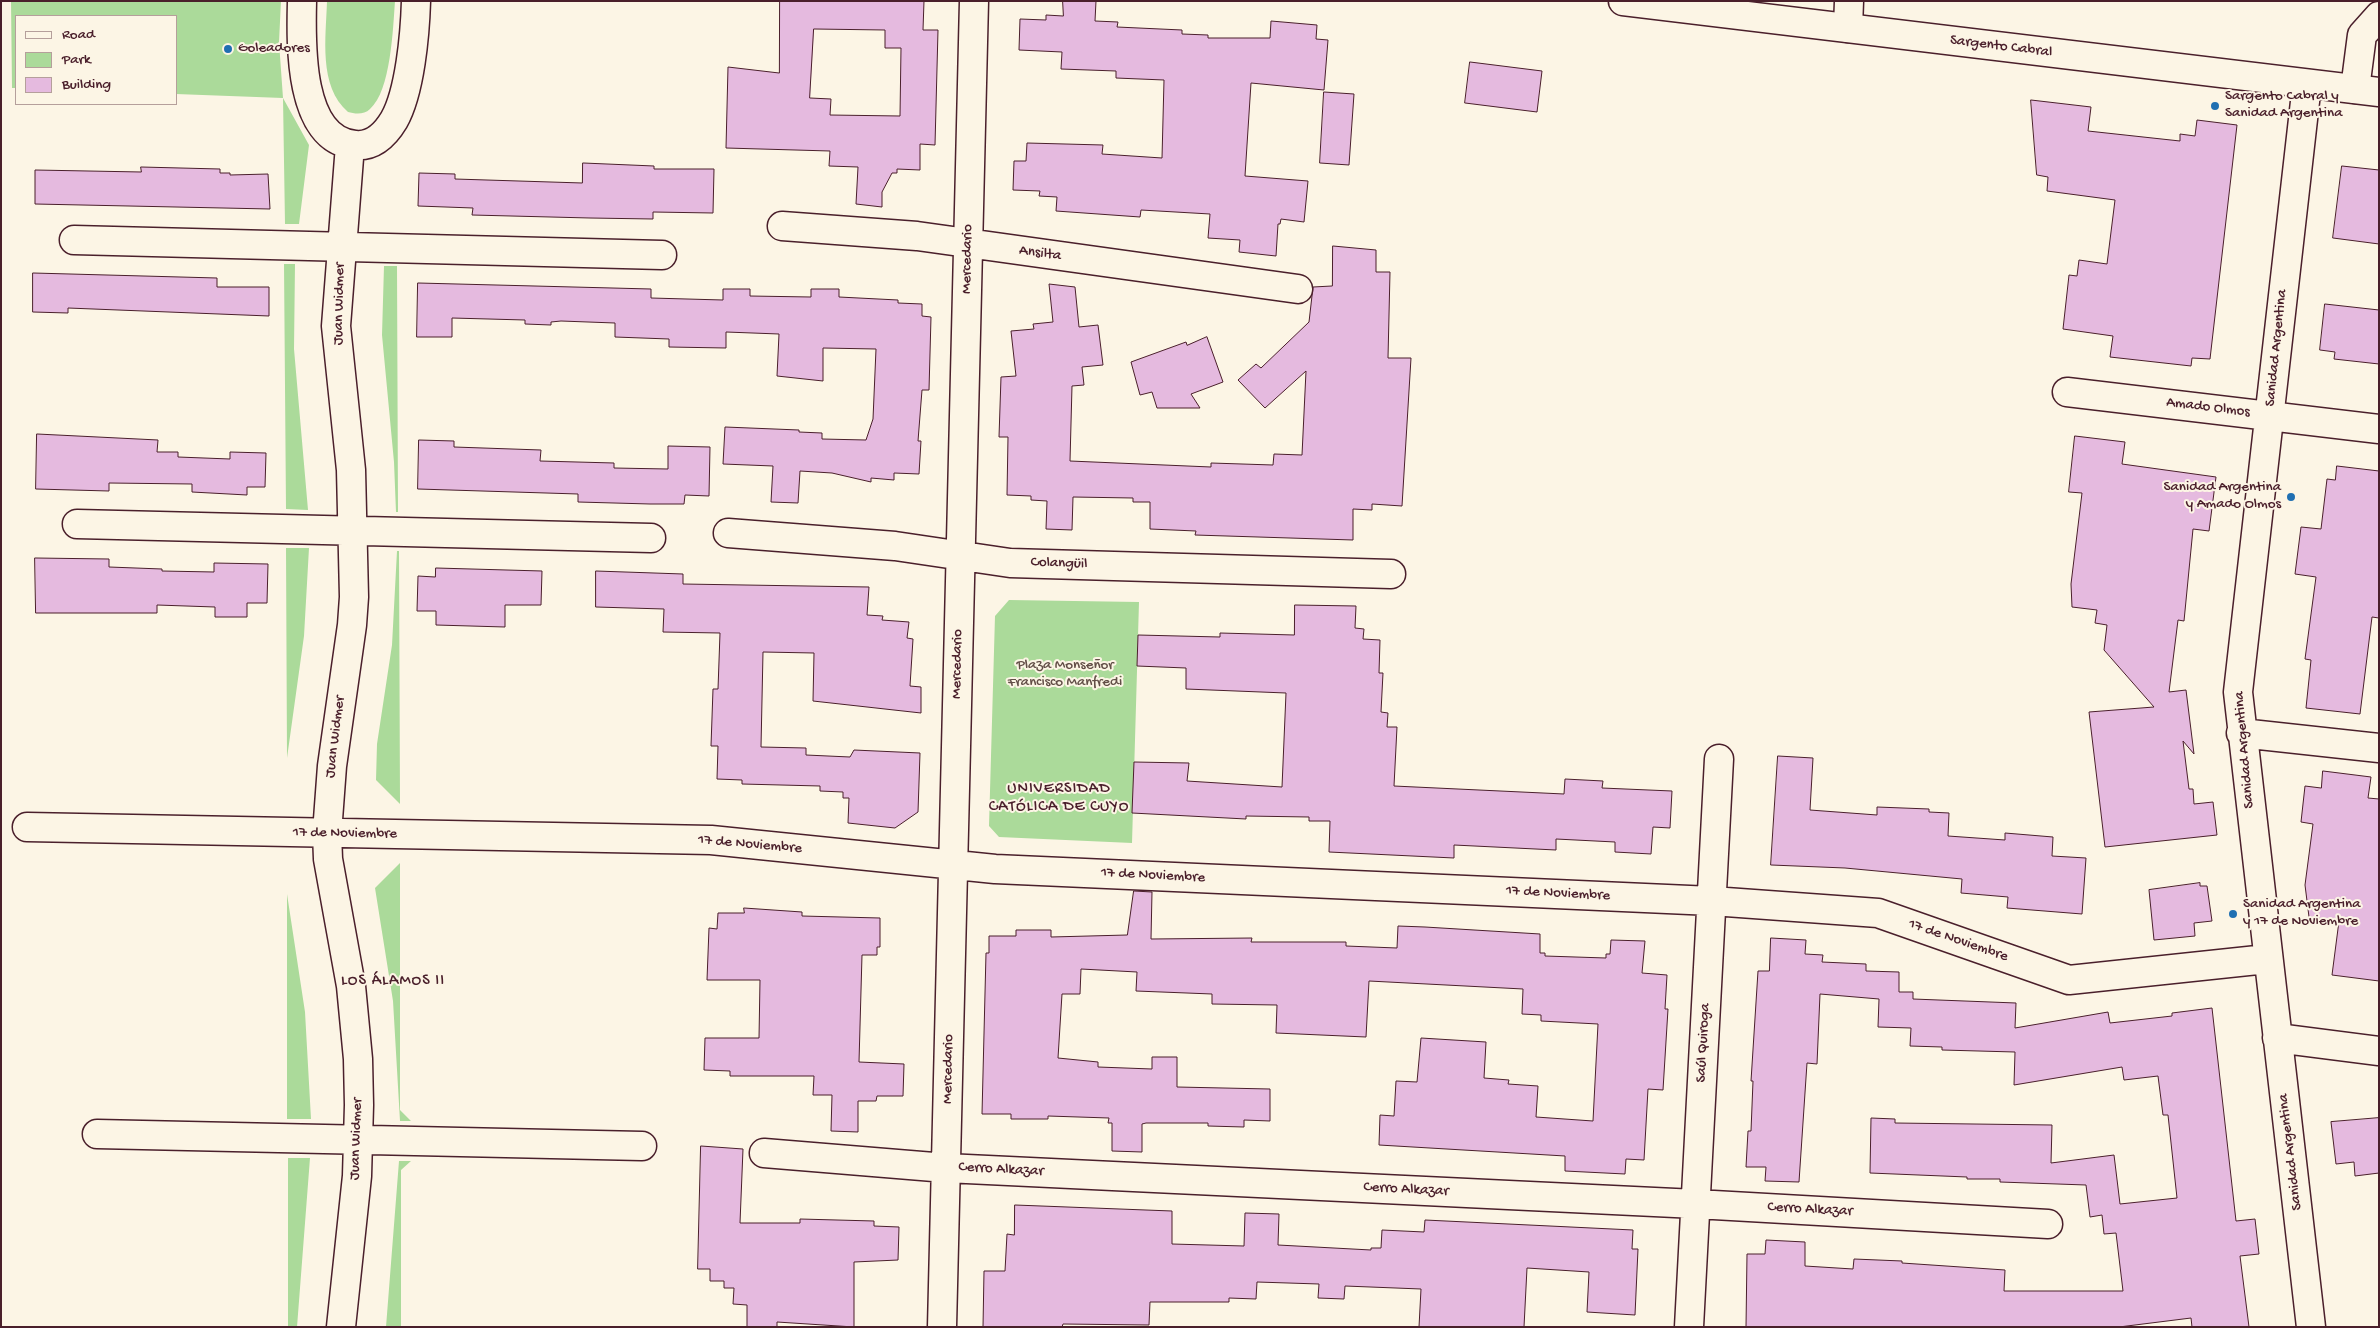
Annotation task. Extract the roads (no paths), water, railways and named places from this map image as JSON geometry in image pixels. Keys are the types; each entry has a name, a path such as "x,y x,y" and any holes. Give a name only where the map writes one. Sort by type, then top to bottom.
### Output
{"street":[{"path":"302,1 301,41 305,78 318,120 333,137 363,144 394,120 404,92 414,37 416,1"},
{"name":"Mercedario","path":"942,1327 974,1"},
{"name":"Sargento Cabral","path":"1623,1 2367,90"},
{"path":"1848,28 1849,1"},
{"path":"2367,90 2362,35 2379,16"},
{"name":"Sanidad Argentina","path":"2307,84 2238,692 2241,733 2311,1327"},
{"name":"Juan Widmer","path":"340,1327 356,1184 358,1077 354,1013 328,859 327,833 333,757 352,625 354,569 351,470 336,326 341,246 363,144"},
{"name":"Ansilta","path":"782,226 917,236 1298,288"},
{"path":"74,240 662,255"},
{"name":"Amado Olmos","path":"2067,392 2379,429"},
{"path":"77,524 651,538"},
{"name":"Colangüil","path":"728,533 895,546 1010,562 1391,574"},
{"path":"2241,733 2379,748"},
{"name":"Saúl Quiroga","path":"1689,1327 1719,759"},
{"name":"17 de Noviembre","path":"27,827 711,840 1005,870 1712,901 1878,913 2069,980 2268,959"},
{"path":"2277,1038 2379,1051"},
{"path":"97,1134 642,1146"},
{"name":"Cerro Alkazar","path":"764,1153 946,1168 1696,1204 2048,1224"}],"place":[{"name":"Goleadores","path":"228,49"},
{"name":"Sargento Cabral y Sanidad Argentina","path":"2215,106"},
{"name":"Sanidad Argentina y Amado Olmos","path":"2291,497"},
{"name":"Sanidad Argentina y 17 de Noviembre","path":"2233,914"}],"district":[{"name":"UNIVERSIDAD CATÓLICA DE CUYO","path":"1059,799"},
{"name":"LOS ÁLAMOS II","path":"393,982"}],"park label":[{"name":"Plaza Monseñor Francisco Manfredi","path":"1065,674"}]}
